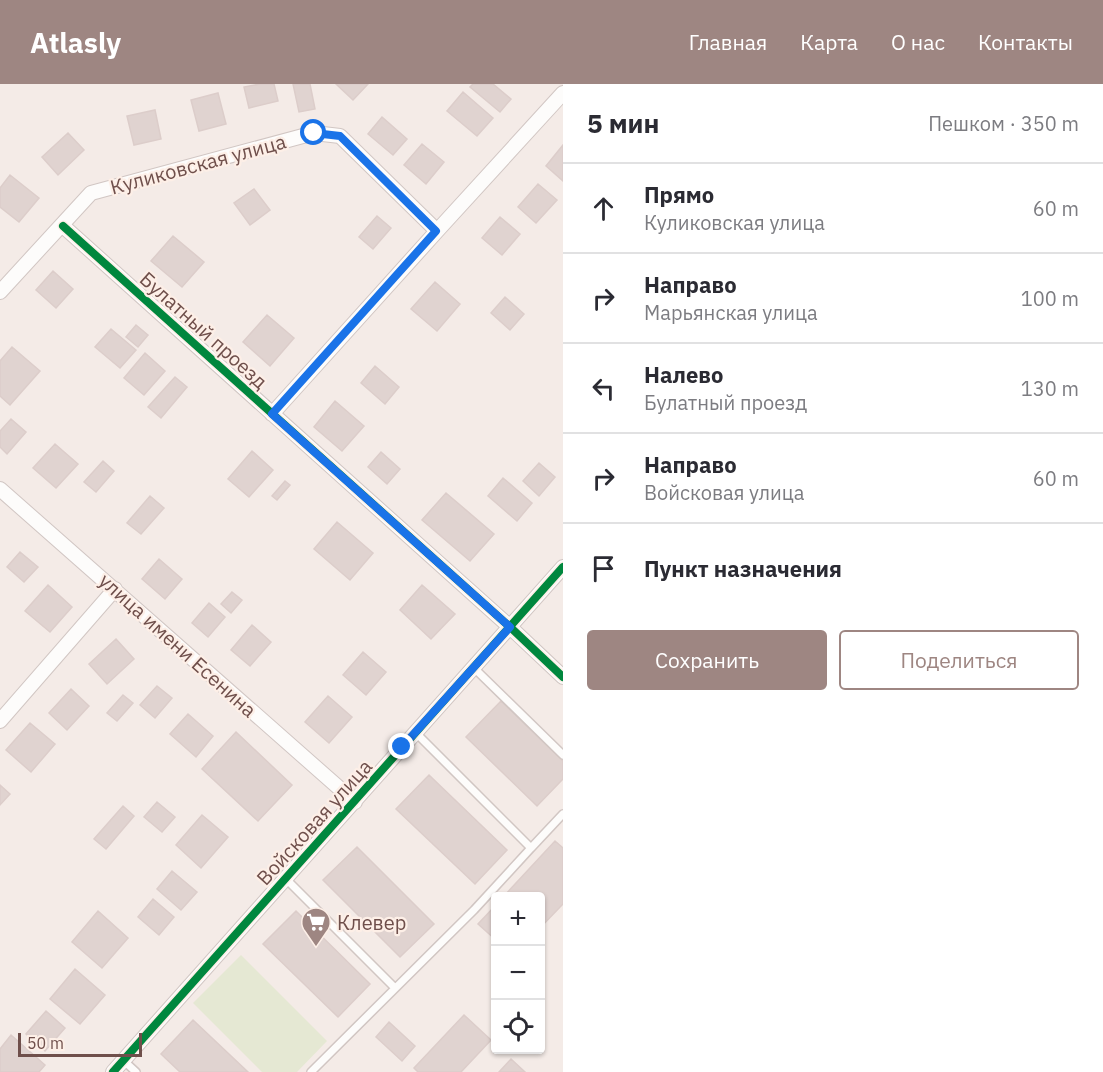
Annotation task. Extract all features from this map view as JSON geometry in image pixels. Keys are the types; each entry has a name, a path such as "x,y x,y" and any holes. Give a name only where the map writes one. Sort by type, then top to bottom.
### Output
{"street":[{"path":"272,414 563,93"},
{"name":"Куликовская улица","path":"0,292 91,193 314,133 340,136 436,231"},
{"name":"Булатный проезд","path":"63,226 563,677"},
{"name":"улица имени Есенина","path":"0,489 355,802"},
{"name":"Войсковая улица","path":"113,1072 563,567"},
{"path":"0,721 115,589"}],"lane":[{"path":"473,667 563,755"},
{"path":"415,732 531,848"},
{"path":"311,1072 474,910 563,814"},
{"path":"286,879 395,988"},
{"path":"123,1060 136,1072"}],"green space":[{"path":"241,955 327,1041 297,1072 262,1072 193,1003"}],"building":[{"path":"274,84 278,101 249,108 244,87"},
{"path":"293,84 310,84 315,109 299,112"},
{"path":"336,84 368,84 353,100"},
{"path":"473,84 493,84 511,99 500,112 470,87"},
{"path":"463,92 493,118 477,136 447,111"},
{"path":"218,93 226,124 199,131 191,100"},
{"path":"155,110 161,139 134,145 127,116"},
{"path":"382,117 407,139 393,155 368,134"},
{"path":"68,133 84,150 58,175 42,157"},
{"path":"422,144 444,162 426,184 404,165"},
{"path":"563,145 563,181 546,166"},
{"path":"10,175 39,198 19,222 0,207 0,188"},
{"path":"538,184 557,200 536,223 518,207"},
{"path":"254,189 270,210 250,225 234,203"},
{"path":"377,216 391,228 373,249 359,237"},
{"path":"500,217 520,234 502,255 482,238"},
{"path":"173,236 204,262 182,287 151,261"},
{"path":"53,271 73,289 56,308 36,290"},
{"path":"435,282 460,304 437,331 411,309"},
{"path":"505,297 524,314 510,330 491,313"},
{"path":"267,315 294,338 270,366 243,342"},
{"path":"136,325 148,335 138,347 126,337"},
{"path":"111,329 136,350 120,368 95,347"},
{"path":"12,347 40,371 10,405 0,396 0,361"},
{"path":"145,353 165,371 144,395 124,378"},
{"path":"375,366 399,387 385,404 361,383"},
{"path":"175,377 187,387 161,418 148,407"},
{"path":"335,401 364,426 342,451 314,427"},
{"path":"11,419 26,432 7,454 0,447 0,431"},
{"path":"55,444 78,464 56,488 33,468"},
{"path":"252,451 273,470 249,497 228,479"},
{"path":"381,452 400,469 387,484 368,467"},
{"path":"103,461 114,471 96,492 84,482"},
{"path":"539,463 555,477 539,496 523,481"},
{"path":"503,478 532,503 517,521 488,496"},
{"path":"285,481 290,485 277,500 272,496"},
{"path":"446,493 494,534 470,561 422,520"},
{"path":"150,496 164,508 141,534 127,523"},
{"path":"337,522 373,553 350,580 314,549"},
{"path":"20,552 38,567 24,582 7,567"},
{"path":"159,559 182,579 165,599 142,579"},
{"path":"48,585 72,607 50,632 25,611"},
{"path":"422,585 455,614 431,639 400,610"},
{"path":"232,592 242,600 231,613 221,604"},
{"path":"209,603 225,617 208,637 192,623"},
{"path":"252,625 271,642 250,666 231,650"},
{"path":"116,639 134,659 107,684 89,664"},
{"path":"363,652 386,672 366,695 343,675"},
{"path":"157,686 172,698 155,718 140,705"},
{"path":"71,689 89,706 67,730 49,713"},
{"path":"123,695 133,703 117,721 107,713"},
{"path":"328,696 352,717 329,743 305,722"},
{"path":"501,701 563,761 563,779 537,806 466,737"},
{"path":"188,714 213,736 196,757 170,734"},
{"path":"30,723 55,744 31,772 6,750"},
{"path":"236,732 292,785 258,821 202,769"},
{"path":"429,775 507,850 475,884 396,809"},
{"path":"0,785 10,794 0,805"},
{"path":"157,802 175,817 162,832 144,817"},
{"path":"123,806 134,816 106,849 94,839"},
{"path":"202,815 228,837 201,868 176,845"},
{"path":"555,841 563,848 563,904 545,923 545,892 508,892"},
{"path":"357,847 434,924 400,957 323,880"},
{"path":"172,871 197,892 181,910 157,889"},
{"path":"153,899 174,917 159,935 138,917"},
{"path":"491,910 491,936 478,924"},
{"path":"98,911 128,938 102,968 72,942"},
{"path":"296,911 370,984 338,1017 263,944"},
{"path":"75,969 105,995 80,1024 50,999"},
{"path":"46,1011 65,1028 45,1051 26,1034"},
{"path":"464,1015 491,1040 461,1072 418,1072 414,1068"},
{"path":"193,1020 248,1072 180,1072 161,1054"},
{"path":"389,1022 415,1046 402,1061 376,1037"},
{"path":"11,1035 45,1065 39,1072 0,1072 0,1049"},
{"path":"511,1059 525,1072 499,1072"}],"cycle path":[{"path":"63,226 563,677"},
{"path":"113,1072 563,567"}],"place":[{"name":"Клевер","path":"316,948"}],"route":[{"path":"314,133 340,136 436,231 272,414 510,627 402,747"}]}
